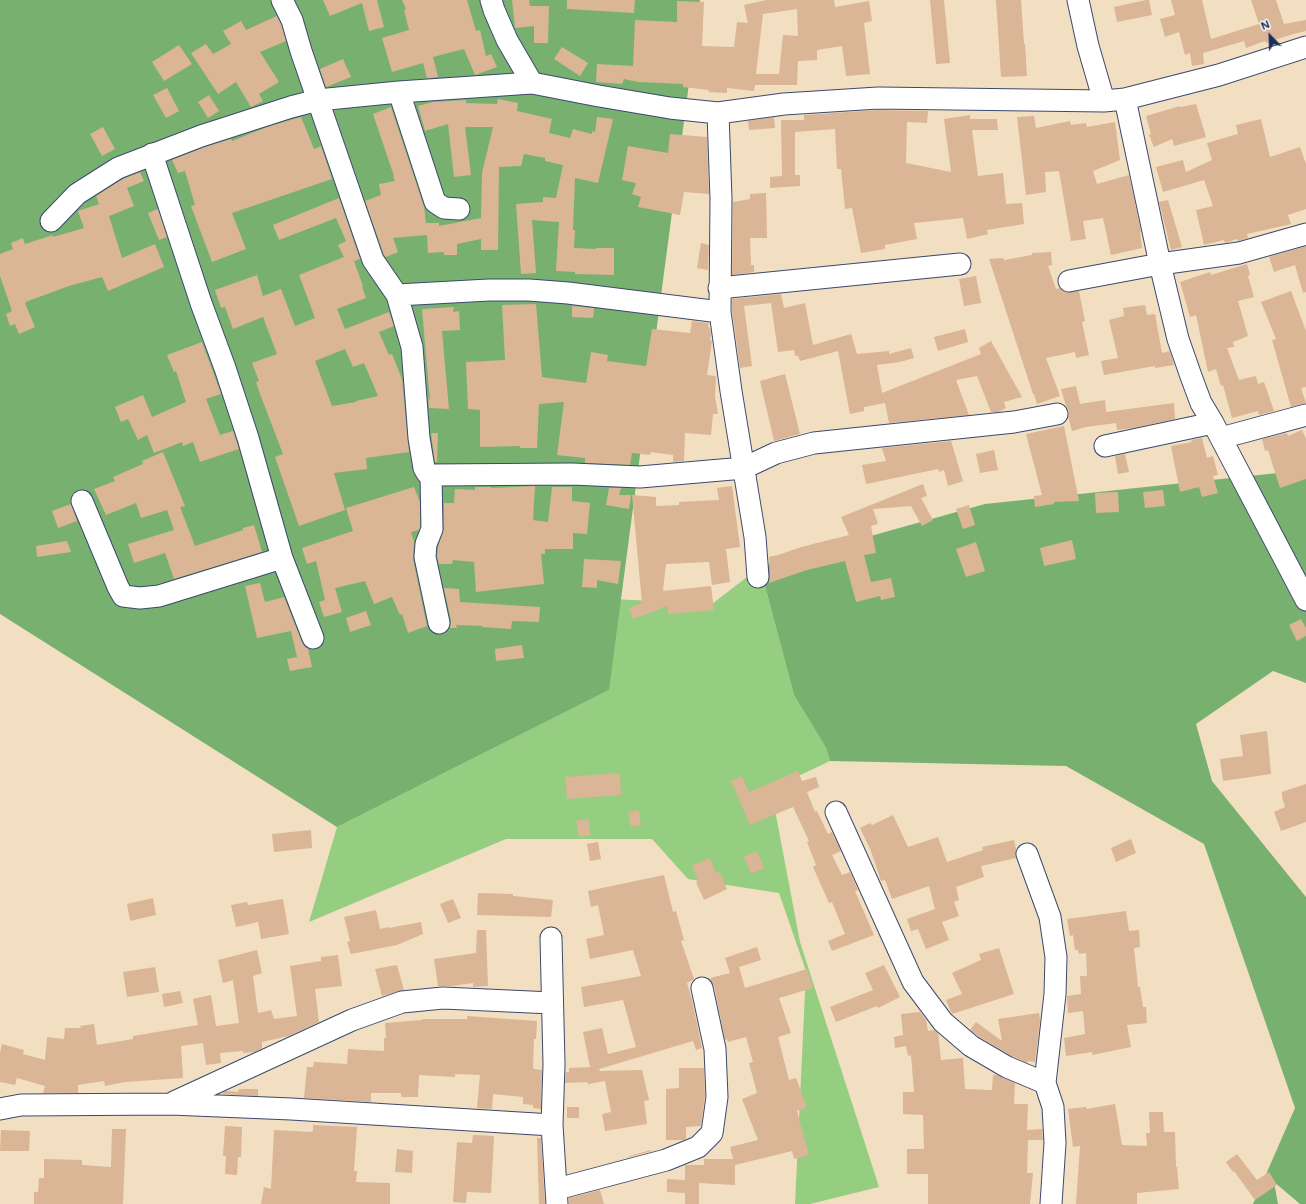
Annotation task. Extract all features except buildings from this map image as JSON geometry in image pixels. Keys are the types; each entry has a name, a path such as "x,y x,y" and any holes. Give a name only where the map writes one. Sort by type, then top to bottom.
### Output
{"street":[{"path":"282,0 292,20 301,51 372,260 397,295 412,347 419,438 424,468 431,476 572,474 640,477 744,468 776,453 814,443 1014,422 1057,414"},
{"path":"491,0 507,40 532,83"},
{"path":"1078,0 1088,46 1104,101"},
{"path":"51,221 77,194 118,168 201,136 291,107 318,100 399,92 532,83 670,108 718,113 784,104 878,98 1104,101 1125,99 1219,75 1306,47"},
{"path":"399,92 435,202 444,208 459,209"},
{"path":"1125,99 1160,264 1178,339 1187,366 1201,403 1217,430 1306,600"},
{"path":"718,113 721,199 719,288 720,312 731,391 756,537 758,577"},
{"path":"152,154 201,303 230,382 248,438 282,558 314,638"},
{"path":"1069,281 1160,264 1239,253 1306,234"},
{"path":"719,288 960,264"},
{"path":"397,295 490,290 529,290 568,293 720,312"},
{"path":"1105,446 1217,430 1306,415"},
{"path":"431,476 432,529 426,544 425,557 439,623"},
{"path":"82,501 123,596 140,598 159,596 282,558"},
{"path":"836,812 913,982 943,1022 971,1046 1007,1067 1045,1083"},
{"path":"1027,854 1050,917 1056,957 1055,994 1045,1083 1053,1107 1055,1143 1051,1204"},
{"path":"551,938 554,1064 552,1125 557,1197 666,1160 698,1146 712,1133 717,1097 715,1049 702,988"},
{"path":"171,1104 352,1020 402,1002 443,998 552,1003"},
{"path":"0,1109 21,1105 171,1104 291,1109 552,1125"}],"green space":[{"path":"0,0 700,0 609,690 337,827 0,614"},
{"path":"1306,470 1306,683 1273,671 1196,724 1212,781 1306,897 1306,1204 1300,1204 1274,1182 1278,1204 1253,1204 1295,1108 1204,844 1066,766 830,761 826,748 794,695 760,567 985,504"},
{"path":"760,567 794,695 826,748 830,761 771,789 800,942 879,1187 810,1204 795,1204 806,971 779,893 688,879 652,839 506,839 309,922 337,827 609,690 613,599 712,604"}]}
